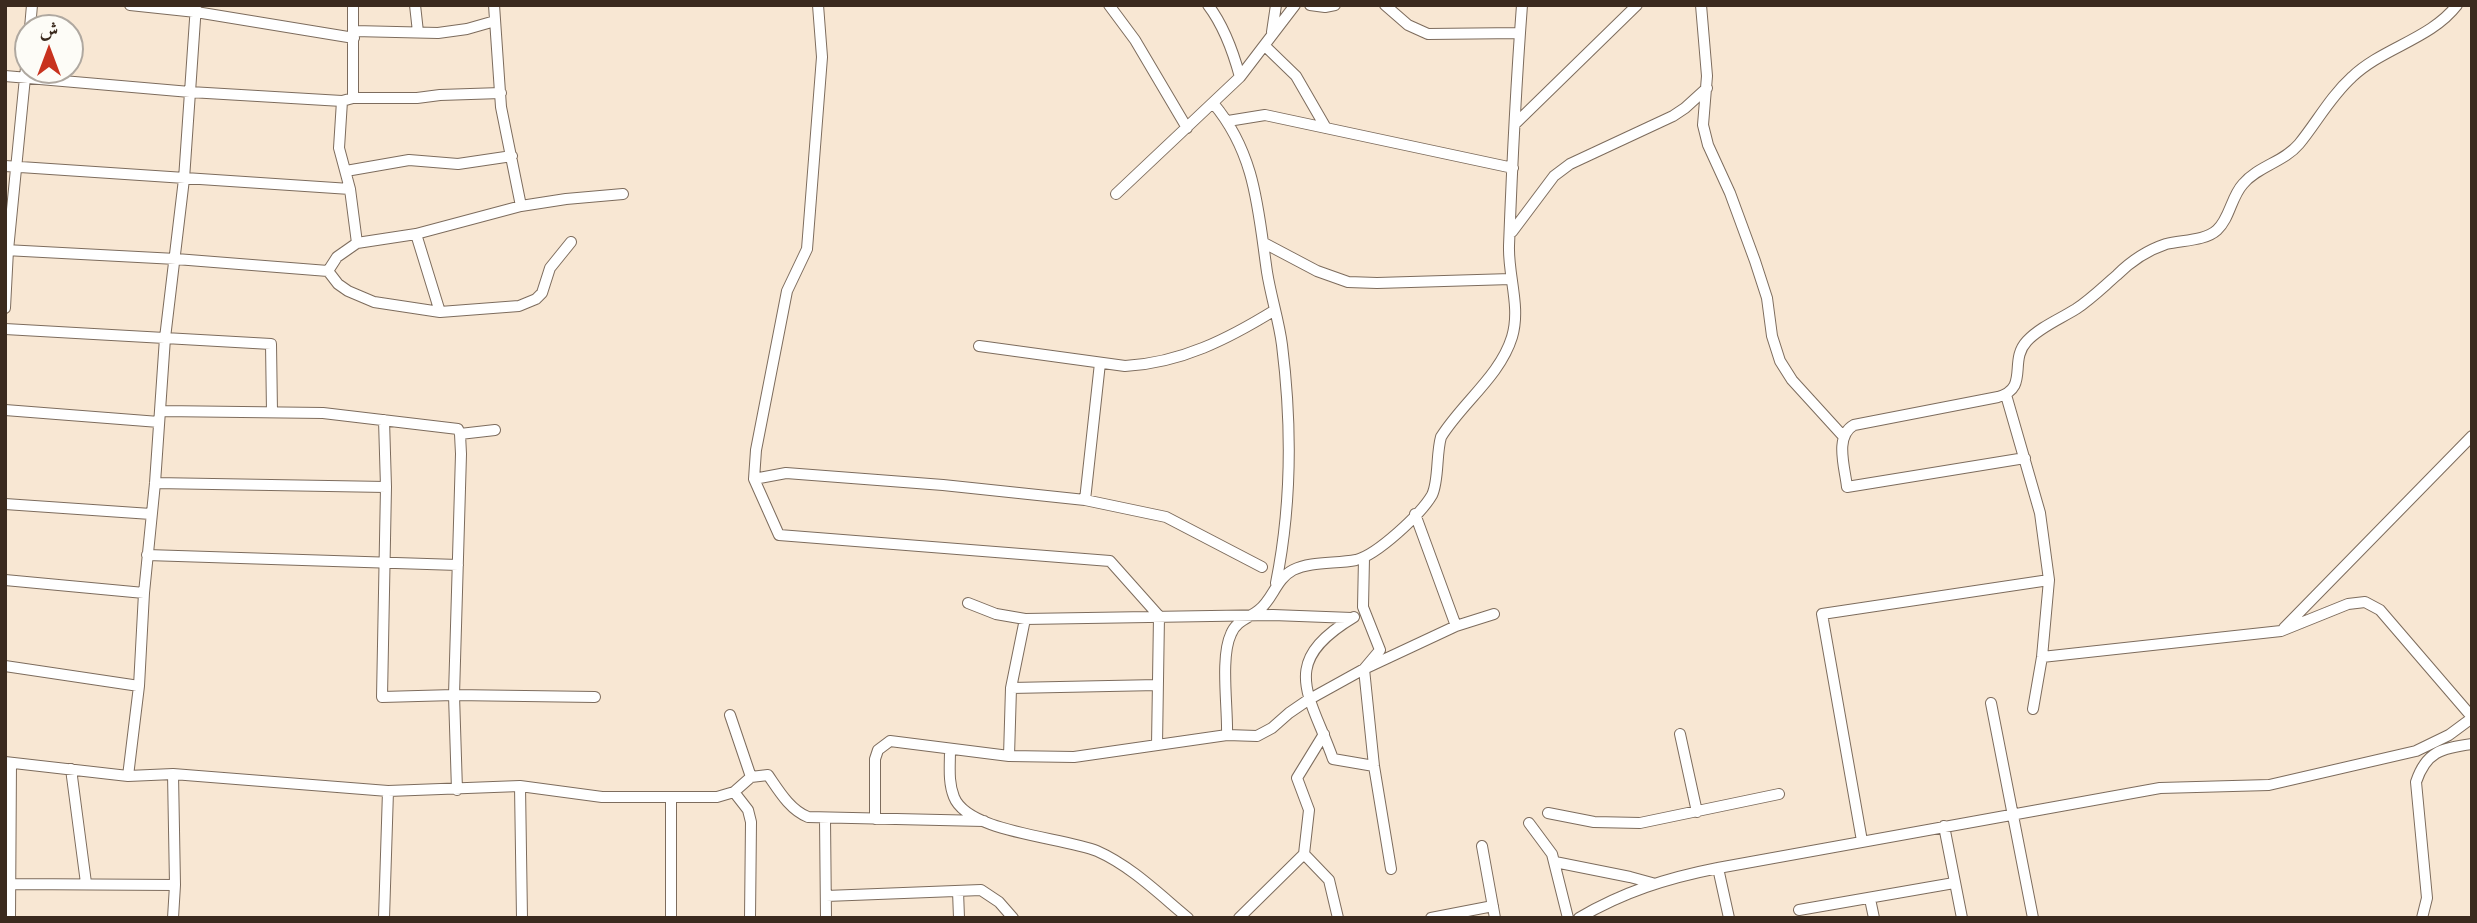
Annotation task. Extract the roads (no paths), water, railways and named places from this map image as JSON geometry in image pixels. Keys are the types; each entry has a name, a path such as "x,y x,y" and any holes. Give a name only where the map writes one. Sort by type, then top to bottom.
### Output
{"street":[{"path":"130,5 196,8 354,34 448,32 495,21"},
{"path":"353,5 353,98"},
{"path":"415,5 418,32"},
{"path":"495,5 501,107 522,206"},
{"path":"818,5 822,57 807,250 788,291 755,450 754,479 779,535 1110,561 1159,616 1157,745"},
{"path":"1110,5 1135,40 1187,128"},
{"path":"1208,5 1220,22 1233,50 1240,77"},
{"path":"1271,36 1276,5"},
{"path":"1116,194 1240,77 1295,5"},
{"path":"1310,5 1335,5"},
{"path":"1385,5 1408,25 1428,34 1520,33"},
{"path":"1227,735 1227,645 1237,624 1265,604 1283,578 1295,569 1364,558 1380,548 1415,514 1434,490 1437,450 1441,437 1491,373 1511,338 1515,322 1509,245 1522,5"},
{"path":"1515,124 1637,5"},
{"path":"1701,5 1707,88 1703,113 1705,135 1755,261 1767,298 1772,336 1780,361 1797,387 1843,436"},
{"path":"2025,458 1847,487 1843,436 1847,429 1854,425 2006,395 2015,385 2018,354 2027,341 2091,299 2117,274 2148,251 2216,232 2237,191 2246,180 2284,158 2299,144 2328,102 2353,76 2371,61 2433,26 2456,5"},
{"path":"128,776 139,686 165,338 184,179 196,8"},
{"path":"1265,46 1296,76 1326,128"},
{"path":"84,83 342,101 353,98 417,98 501,93"},
{"path":"5,308 10,166 24,84"},
{"path":"1511,233 1554,176 1570,164 1672,116 1707,88"},
{"path":"342,101 339,148 350,189 356,243"},
{"path":"1213,103 1238,139 1248,168 1281,343 1288,407 1289,462 1286,525 1276,587"},
{"path":"1228,121 1265,114 1513,168"},
{"path":"346,171 409,160 458,164 512,156"},
{"path":"10,166 350,189"},
{"path":"328,271 337,257 356,243 415,234 522,206 623,194"},
{"path":"415,234 440,312"},
{"path":"6,250 328,271 338,284 361,298 440,312 519,306 536,299 545,286 550,268 570,242"},
{"path":"1264,243 1325,275 1348,282 1511,279"},
{"path":"979,346 1125,366 1146,365 1174,359 1233,335 1275,310"},
{"path":"5,329 271,344 272,412"},
{"path":"1085,500 1100,363"},
{"path":"2006,395 2040,513 2049,580 2042,657 2033,709"},
{"path":"5,410 159,422"},
{"path":"161,411 323,413 458,429 454,695 457,790"},
{"path":"384,420 386,487 382,697 595,697"},
{"path":"460,434 495,430"},
{"path":"2281,631 2472,436"},
{"path":"754,479 786,473 943,485 1085,500 1166,517 1262,568"},
{"path":"155,483 386,487"},
{"path":"5,503 151,514"},
{"path":"1415,514 1456,626"},
{"path":"147,555 458,565"},
{"path":"1364,558 1363,612 1380,650 1364,669 1374,766 1391,869"},
{"path":"5,580 144,593"},
{"path":"1863,841 1822,614 2049,580"},
{"path":"1578,918 1625,893 1652,883 1718,868 2160,788 2269,785 2416,751 2449,735 2472,718 2380,610 2365,602 2348,604 2281,631 2042,657"},
{"path":"968,603 996,614 1025,619 1299,615 1352,618"},
{"path":"1363,612 1326,638 1309,662 1304,685 1333,759 1374,766"},
{"path":"875,819 875,759 881,746 894,741 950,750 1074,757 1227,735 1257,736 1272,728 1308,700 1364,669 1456,626 1494,614"},
{"path":"1009,755 1011,688 1025,619"},
{"path":"5,666 139,686"},
{"path":"1011,688 1158,685"},
{"path":"1991,703 2033,918"},
{"path":"730,715 751,777"},
{"path":"1239,918 1304,854 1309,810 1297,778 1324,734"},
{"path":"1680,734 1697,812"},
{"path":"2422,918 2427,898 2416,782 2421,766 2429,756 2457,746 2472,744"},
{"path":"950,750 950,779 955,800 984,821 1016,832 1075,843 1097,851 1133,873 1188,918"},
{"path":"9,914 12,884 8,841 8,762 128,776 173,774 388,791 520,786 601,797 716,797 734,792 751,777 768,775 799,814 808,817 984,821"},
{"path":"71,769 86,883"},
{"path":"173,774 173,918"},
{"path":"520,786 522,918"},
{"path":"384,918 388,791"},
{"path":"734,792 748,810 751,822 750,918"},
{"path":"1548,813 1594,821 1640,823 1779,794"},
{"path":"671,797 671,918"},
{"path":"825,819 826,918"},
{"path":"1529,823 1555,862 1568,918"},
{"path":"1944,826 1962,918"},
{"path":"1482,846 1495,918"},
{"path":"1304,854 1329,880 1338,918"},
{"path":"1555,862 1652,883"},
{"path":"1718,868 1729,918"},
{"path":"1799,910 1954,883"},
{"path":"12,884 175,885"},
{"path":"826,896 981,890 999,902 1013,918"},
{"path":"958,891 959,918"},
{"path":"1870,899 1874,918"},
{"path":"1432,918 1493,906"}]}
